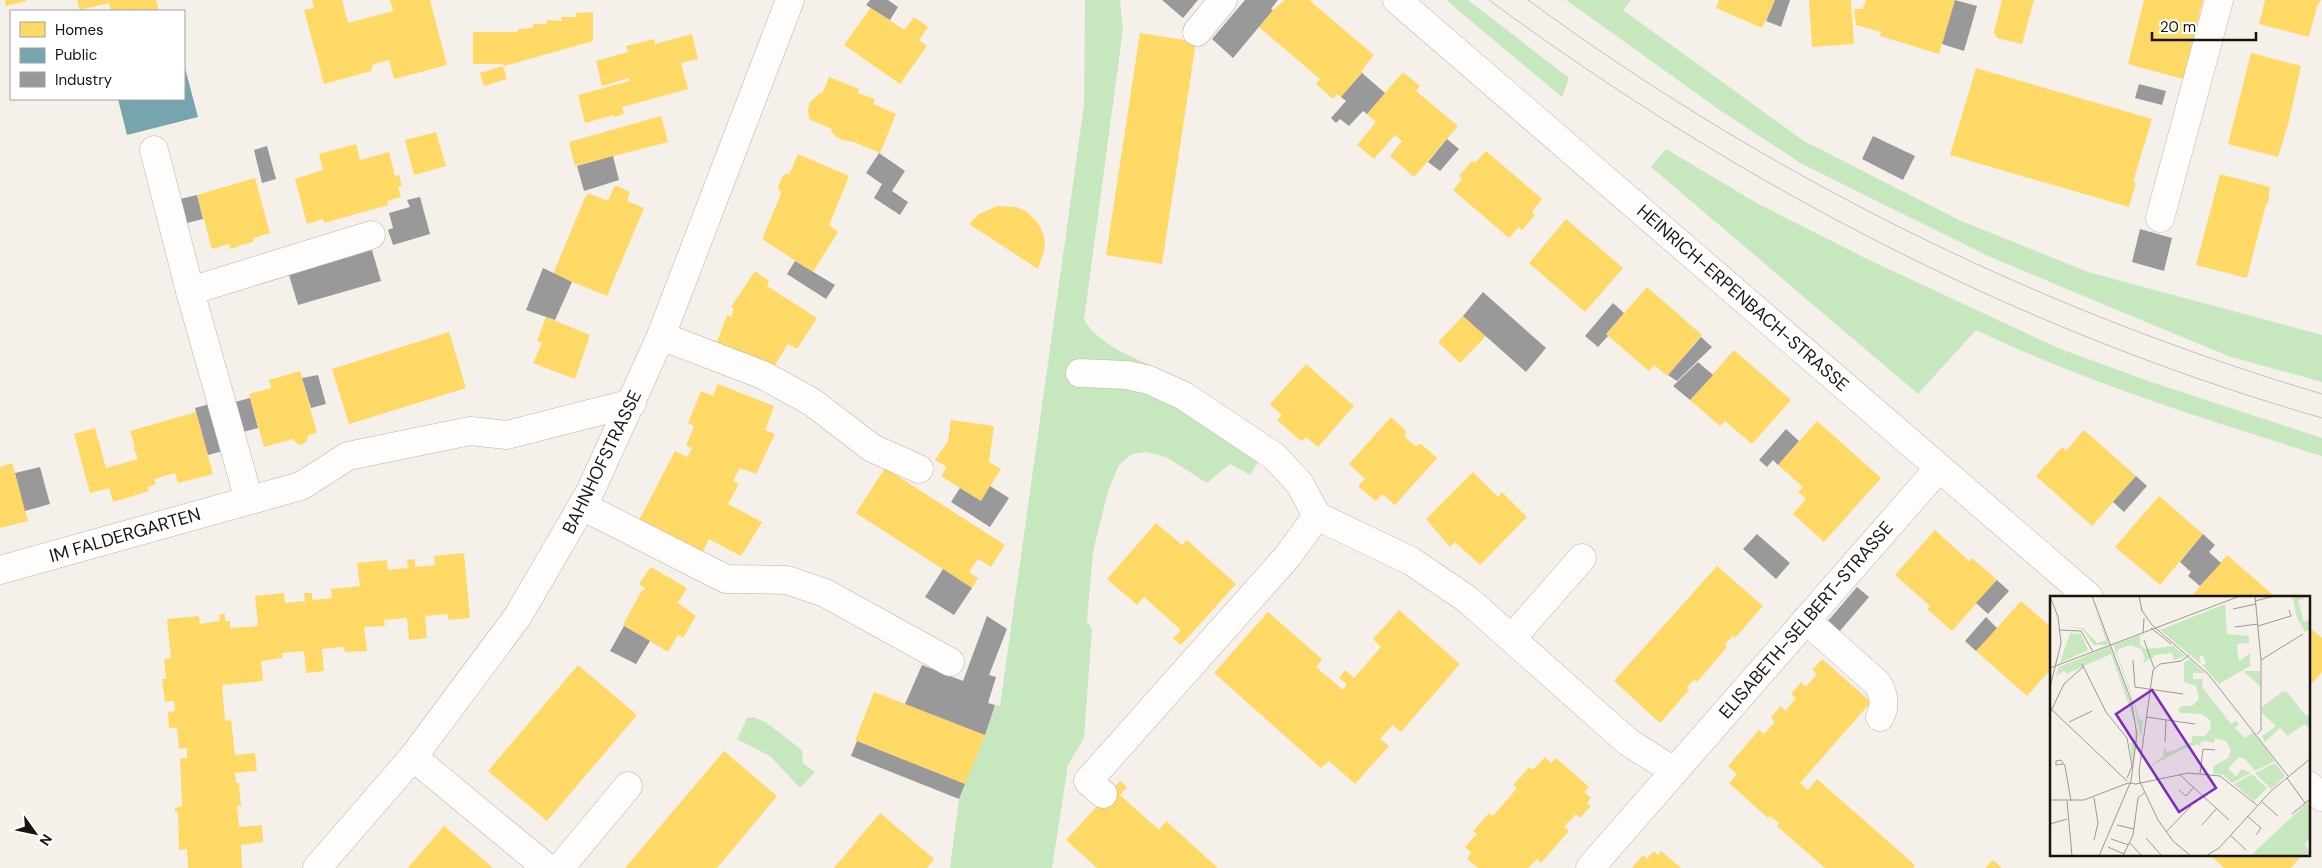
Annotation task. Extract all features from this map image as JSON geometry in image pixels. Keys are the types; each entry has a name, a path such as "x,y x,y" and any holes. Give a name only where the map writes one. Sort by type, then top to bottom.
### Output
{"street":[{"name":"BAHNHOFSTRASSE","path":"317,868 413,756 518,616 582,506 632,403 661,336 790,0"},
{"path":"1197,32 1223,0"},
{"name":"HEINRICH-ERPENBACH-STRASSE","path":"1397,0 2088,596"},
{"path":"2160,218 2220,0"},
{"path":"154,150 190,291 249,500"},
{"path":"190,291 371,235"},
{"path":"661,336 763,375 812,402 872,448 919,469"},
{"path":"1080,373 1127,374 1149,380 1184,396 1274,456 1300,484 1317,516 1411,561 1467,599 1628,742 1674,771"},
{"name":"IM FALDERGARTEN","path":"0,570 301,486 348,456 470,431 507,435 632,403"},
{"name":"ELISABETH-SELBERT-STRASSE","path":"1590,868 1939,468"},
{"path":"582,506 726,579 787,580 825,593 950,662"},
{"path":"1103,794 1088,781 1287,557 1317,516"},
{"path":"1512,638 1582,558"},
{"path":"1806,620 1878,684 1883,695 1885,707 1880,717"},
{"path":"413,756 547,868"},
{"path":"560,868 628,786"},
{"path":"2310,787 2322,797"}],"green space":[{"path":"1085,0 1120,0 1123,29 1084,320 1105,342 1173,377 1186,386 1215,412 1260,459 1250,475 1230,464 1207,483 1166,457 1146,452 1132,454 1119,465 1108,491 1093,552 1087,621 1092,629 1084,738 1068,765 1052,868 950,868 959,799 995,705 1000,706 1084,105"},
{"path":"1446,0 1468,0 1569,78 1562,97"},
{"path":"1566,0 1631,0 1623,10 1804,141 1959,220 2088,272 2322,335 2322,382 2231,357 1988,256 1802,164 1721,111"},
{"path":"1666,149 1755,202 1865,258 2058,348 2151,382 2322,438 2322,456 2190,414 2103,383 2060,367 1976,330 1918,394 1651,167"},
{"path":"754,717 767,723 802,750 803,763 815,772 800,788 770,756 737,739 747,718"}],"building: Homes":[{"path":"5,0 26,0 26,1 6,6"},
{"path":"77,0 156,0 159,10 111,10 109,3 80,10"},
{"path":"312,0 342,0 348,23 393,11 390,0 430,0 447,65 394,79 389,60 373,64 371,71 324,84 304,10 314,8"},
{"path":"1285,0 1309,0 1374,55 1361,71 1363,73 1341,97 1337,94 1333,99 1316,84 1320,79 1259,27 1273,10"},
{"path":"1719,0 1775,0 1762,28 1716,8"},
{"path":"1809,0 1851,0 1854,44 1812,47"},
{"path":"1866,0 1955,0 1939,54 1880,36 1881,32 1856,25 1854,9 1863,9"},
{"path":"2002,0 2034,0 2022,44 1997,38 1994,32"},
{"path":"2144,0 2203,0 2183,79 2128,64"},
{"path":"2265,0 2321,0 2317,6 2309,37 2259,24"},
{"path":"871,7 904,30 914,17 928,27 919,40 927,46 900,84 844,45"},
{"path":"593,12 593,41 504,66 503,64 473,64 473,32 518,32 518,29 533,28 533,24 547,24 547,20 562,21 561,17 576,17 576,13"},
{"path":"1140,33 1196,42 1162,264 1106,255"},
{"path":"692,34 698,59 681,63 688,89 622,107 624,114 585,123 578,95 630,81 629,78 602,86 596,61 628,52 626,46 654,39 655,44"},
{"path":"2251,53 2301,66 2289,121 2278,157 2228,144"},
{"path":"503,66 507,79 484,86 480,73"},
{"path":"1976,68 2152,119 2133,182 2136,183 2129,207 1950,155"},
{"path":"1403,72 1420,86 1416,91 1458,126 1414,177 1390,156 1402,141 1395,135 1374,159 1357,145 1376,122 1367,114"},
{"path":"829,77 859,89 858,93 875,99 873,104 896,114 880,153 854,142 842,140 835,136 831,131 832,129 809,119 808,109 810,102 820,93 822,94"},
{"path":"661,116 668,142 575,166 569,142"},
{"path":"436,132 446,166 414,175 405,140"},
{"path":"356,144 360,160 389,152 395,176 399,175 402,186 398,187 401,197 387,201 388,205 324,223 323,219 307,224 295,179 323,170 319,154"},
{"path":"1486,151 1542,199 1532,212 1535,215 1522,230 1519,227 1509,238 1453,190 1462,179 1459,176 1472,161 1475,163"},
{"path":"798,154 849,176 829,225 838,232 813,272 762,239 781,194 778,187 783,175 790,173"},
{"path":"2220,174 2270,187 2268,203 2266,204 2247,278 2196,265"},
{"path":"255,178 270,233 253,238 253,242 231,249 229,244 212,249 197,195"},
{"path":"617,186 630,192 627,201 644,208 607,296 553,274 586,195 590,194 608,201 614,187"},
{"path":"997,206 1017,207 1027,212 1038,223 1044,236 1045,247 1038,269 969,224 979,214"},
{"path":"1566,219 1623,268 1585,312 1529,263"},
{"path":"755,271 769,281 767,286 817,318 797,349 788,344 774,367 716,344 727,315 731,317 734,309 731,307"},
{"path":"1647,287 1702,335 1667,376 1654,365 1649,371 1606,334"},
{"path":"1463,316 1486,336 1460,363 1438,342"},
{"path":"546,317 590,335 575,379 533,363 542,343 537,341"},
{"path":"449,332 466,388 349,424 332,369"},
{"path":"1734,350 1791,400 1752,444 1725,421 1720,426 1690,400"},
{"path":"1306,364 1354,406 1318,447 1306,437 1301,441 1277,420 1282,415 1270,404"},
{"path":"300,371 317,433 308,435 307,441 301,445 293,439 264,447 249,394 271,388 269,380"},
{"path":"718,384 774,406 765,430 775,434 756,474 740,468 733,481 739,484 728,504 762,522 741,556 709,539 699,559 636,526 675,451 687,457 692,448 686,446 694,426 688,423 701,391 713,396"},
{"path":"196,412 213,474 178,483 175,473 154,479 156,484 148,487 149,491 113,502 109,488 90,493 74,434 95,428 106,468 138,459 133,447 135,447 130,431"},
{"path":"1391,417 1406,431 1405,437 1415,446 1421,444 1437,458 1395,505 1382,494 1376,501 1359,487 1365,479 1349,464"},
{"path":"951,420 994,426 989,462 1001,469 981,501 941,476 947,467 935,460 948,441"},
{"path":"1817,421 1881,478 1824,542 1793,514 1806,499 1798,492 1803,487 1778,465"},
{"path":"2084,430 2136,476 2092,526 2036,476 2062,447 2066,451"},
{"path":"12,463 28,521 0,528 0,467"},
{"path":"885,468 1005,545 991,567 978,559 969,572 978,578 972,588 856,513"},
{"path":"1473,472 1498,497 1502,492 1527,517 1480,565 1455,542 1450,547 1426,519"},
{"path":"2159,496 2203,534 2160,585 2115,547"},
{"path":"1156,523 1182,545 1187,540 1236,584 1181,645 1173,638 1181,630 1144,597 1137,605 1107,579"},
{"path":"1935,530 1969,561 1972,558 1997,580 1952,631 1927,609 1930,606 1895,575"},
{"path":"464,553 470,618 448,620 448,614 425,616 427,638 409,640 407,618 384,620 385,626 364,627 367,651 345,652 344,647 322,649 324,671 306,673 304,651 282,653 282,658 261,661 263,681 222,685 225,721 231,720 235,755 255,753 257,771 235,773 236,783 239,783 241,806 237,806 239,827 262,825 263,842 241,845 242,868 188,868 187,849 179,850 178,812 175,812 175,808 182,806 180,758 187,758 187,748 179,749 177,728 169,728 168,712 175,711 174,701 165,702 162,679 166,679 164,659 171,658 167,619 199,616 200,624 220,621 219,614 225,614 225,621 230,621 230,628 258,626 255,596 284,593 285,603 305,601 304,593 312,593 312,600 332,598 331,589 360,586 357,563 387,560 388,570 408,568 407,560 415,559 415,567 435,565 434,556"},
{"path":"2227,555 2272,594 2270,596 2192,596"},
{"path":"1717,566 1763,606 1735,638 1733,636 1725,644 1727,647 1697,682 1694,680 1690,684 1687,688 1689,690 1660,723 1614,681"},
{"path":"651,567 687,588 678,603 696,616 683,638 678,635 668,652 623,625 642,590 644,591 645,588 640,585 640,582"},
{"path":"2021,601 2050,626 2050,670 2027,696 1976,651"},
{"path":"1399,610 1460,664 1401,732 1393,725 1386,732 1380,739 1389,746 1355,784 1329,761 1321,768 1214,673 1268,612 1322,659 1316,667 1343,690 1347,684 1339,678 1345,670 1354,678 1381,647 1373,639"},
{"path":"2310,628 2322,638 2322,672 2310,686"},
{"path":"1822,659 1871,702 1800,783 1808,790 1817,779 1915,865 1913,868 1825,868 1777,826 1779,823 1770,816 1768,818 1729,783 1737,774 1728,766 1759,730 1764,734 1775,722 1771,717 1781,706 1785,711 1796,698 1791,694 1801,682 1806,687 1817,674 1812,670"},
{"path":"578,665 637,715 547,821 488,771"},
{"path":"874,692 985,735 965,784 855,740"},
{"path":"724,751 777,796 717,868 625,868"},
{"path":"1545,757 1551,763 1556,758 1589,787 1584,792 1591,798 1587,803 1591,806 1580,818 1576,814 1564,827 1569,831 1541,863 1537,859 1528,868 1478,868 1467,859 1471,853 1465,847 1477,834 1473,831 1489,813 1493,816 1517,788 1513,785 1529,767 1533,770"},
{"path":"1120,781 1127,787 1120,795 1159,830 1166,821 1218,868 1097,868 1066,840"},
{"path":"880,813 934,859 927,868 834,868"},
{"path":"444,826 493,868 408,868"},
{"path":"1654,851 1658,855 1661,851 1681,868 1632,868 1643,855 1647,859"},
{"path":"2211,856 2301,856 2291,868 2224,868"},
{"path":"1993,860 2002,868 1985,868"}],"building: Public":[{"path":"185,68 198,117 127,135 118,100 185,100"}],"building: Industry":[{"path":"870,0 888,0 898,7 890,20 866,5"},
{"path":"1162,0 1198,0 1183,18"},
{"path":"1245,0 1278,0 1271,9 1273,10 1233,58 1212,39"},
{"path":"1775,0 1790,0 1781,27 1766,21"},
{"path":"1955,0 1977,6 1964,51 1942,44"},
{"path":"1362,73 1385,93 1367,114 1363,111 1349,126 1340,119 1336,123 1331,118 1346,101 1341,97"},
{"path":"2139,84 2166,91 2162,105 2135,98"},
{"path":"1873,136 1915,156 1903,180 1862,159"},
{"path":"1447,139 1459,149 1440,171 1428,162"},
{"path":"267,146 276,179 262,183 254,150"},
{"path":"879,153 905,171 892,191 908,202 900,215 874,198 882,184 866,173"},
{"path":"613,156 619,180 584,191 577,166"},
{"path":"197,195 203,219 187,223 180,199"},
{"path":"420,197 430,234 393,245 388,230 393,228 389,213 410,207 407,200"},
{"path":"2140,229 2172,238 2164,271 2132,262"},
{"path":"372,250 381,281 298,305 289,275"},
{"path":"795,261 835,285 826,299 787,274"},
{"path":"543,268 572,282 555,320 526,310"},
{"path":"1483,292 1546,348 1526,372 1463,316"},
{"path":"1613,303 1624,313 1606,334 1608,336 1598,347 1585,336"},
{"path":"1701,337 1712,347 1677,381 1668,375"},
{"path":"1698,362 1713,375 1690,400 1673,386"},
{"path":"318,375 326,404 311,408 302,378"},
{"path":"250,398 258,428 243,432 235,402"},
{"path":"210,404 223,451 208,455 195,408"},
{"path":"1786,429 1799,441 1778,465 1773,460 1767,467 1759,460"},
{"path":"40,467 50,504 25,511 15,473"},
{"path":"2136,476 2147,486 2124,512 2113,502"},
{"path":"990,486 1009,498 990,527 951,502 960,488 981,501"},
{"path":"1757,534 1790,563 1776,579 1743,549"},
{"path":"2203,534 2215,545 2209,552 2221,563 2200,586 2188,576 2191,572 2180,562"},
{"path":"943,569 972,588 954,615 925,597"},
{"path":"1997,580 2009,591 1988,614 1976,603"},
{"path":"1857,587 1869,597 1839,632 1827,622"},
{"path":"987,616 1007,629 989,675 996,677 988,703 995,705 985,735 905,704 922,665 963,681"},
{"path":"1986,617 1997,628 1976,651 1965,641"},
{"path":"624,626 650,641 636,664 610,651"},
{"path":"857,741 965,784 959,799 851,756"}],"tram line":[{"path":"1489,0 1585,68 1683,132 1784,191 1887,246 1992,297 2100,342 2210,383 2322,418"},
{"path":"1528,0 1619,64 1713,124 1809,180 1908,231 2008,278 2111,321 2216,360 2322,394"}]}
